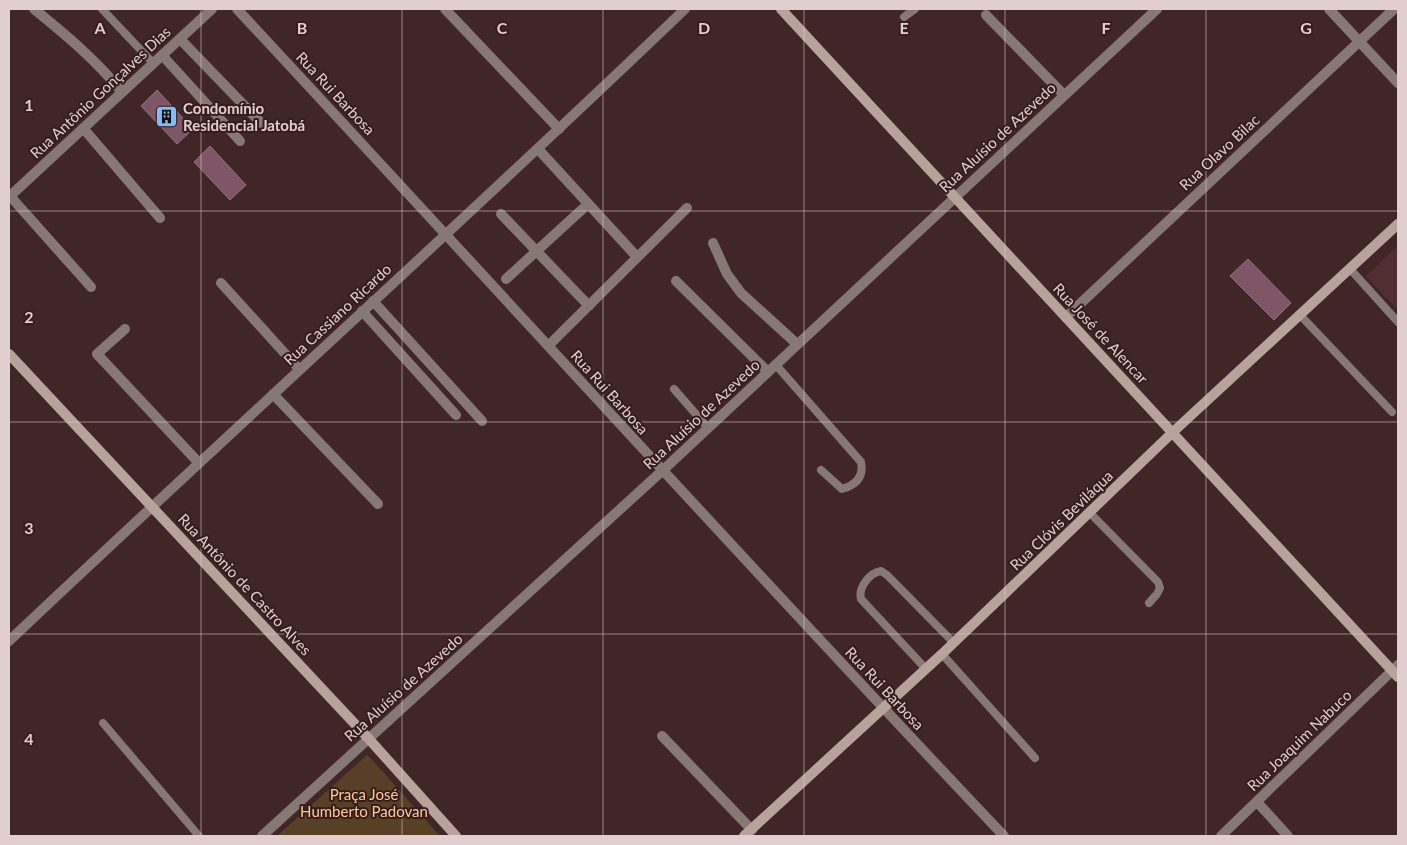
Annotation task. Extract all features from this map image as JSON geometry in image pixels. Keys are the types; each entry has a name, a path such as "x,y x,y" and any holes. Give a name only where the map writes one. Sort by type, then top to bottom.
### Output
{"street":[{"path":"34,9 80,47 103,69 122,92"},
{"name":"Rua Antônio Gonçalves Dias","path":"10,197 212,9"},
{"name":"Rua Rui Barbosa","path":"237,9 662,471 1004,836"},
{"path":"445,9 559,129"},
{"name":"Rua Cassiano Ricardo","path":"9,641 198,462 538,149 685,9"},
{"name":"Rua José de Alencar","path":"781,9 1396,671"},
{"name":"Rua Aluísio de Azevedo","path":"262,836 662,471 1157,9"},
{"path":"1329,9 1398,83"},
{"name":"Rua Olavo Bilac","path":"1066,317 1394,9"},
{"path":"986,14 1064,96"},
{"path":"180,39 261,124"},
{"path":"162,55 240,141"},
{"path":"83,128 160,218"},
{"path":"538,149 637,257"},
{"path":"10,197 91,287"},
{"path":"506,279 588,204"},
{"path":"548,346 687,208"},
{"path":"501,214 589,306"},
{"name":"Rua Clóvis Beviláqua","path":"748,833 954,643 1173,432 1351,270 1398,224"},
{"path":"713,243 727,274 741,293 797,344"},
{"path":"676,281 772,368"},
{"path":"221,282 299,369"},
{"path":"372,301 482,421"},
{"path":"362,311 456,415"},
{"path":"125,329 97,354 198,462"},
{"name":"Rua Antônio de Castro Alves","path":"9,354 368,738 456,836"},
{"path":"273,394 378,504"},
{"name":"Rua Joaquim Nabuco","path":"1221,836 1396,671"},
{"path":"662,736 748,833"},
{"path":"1257,802 1288,836"}],"lane":[{"path":"102,9 153,63"},
{"path":"904,16 915,9"},
{"path":"1351,270 1398,322"},
{"path":"1301,316 1392,412"},
{"path":"772,368 861,462 863,471 850,487 842,489 821,470"},
{"path":"674,389 708,428"},
{"path":"1090,513 1158,582 1160,588 1149,603"},
{"path":"926,669 861,599 859,593 861,587 876,572 881,571 887,575 954,643"},
{"path":"942,654 1035,758"},
{"path":"103,723 198,836"}],"shaded area":[{"path":"1398,246 1398,310 1366,276"}],"green space":[{"name":"Praça José Humberto Padovan","path":"367,755 440,836 277,836"}],"building":[{"name":"Condomínio Residencial Jatobá","path":"157,90 193,129 177,144 141,106"},
{"name":"Condomínio Residencial Jatobá","path":"210,146 246,185 230,200 194,162"},
{"path":"1248,259 1291,303 1274,320 1230,276"}],"place":[{"name":"Condomínio Residencial Jatobá","path":"167,117"}]}
